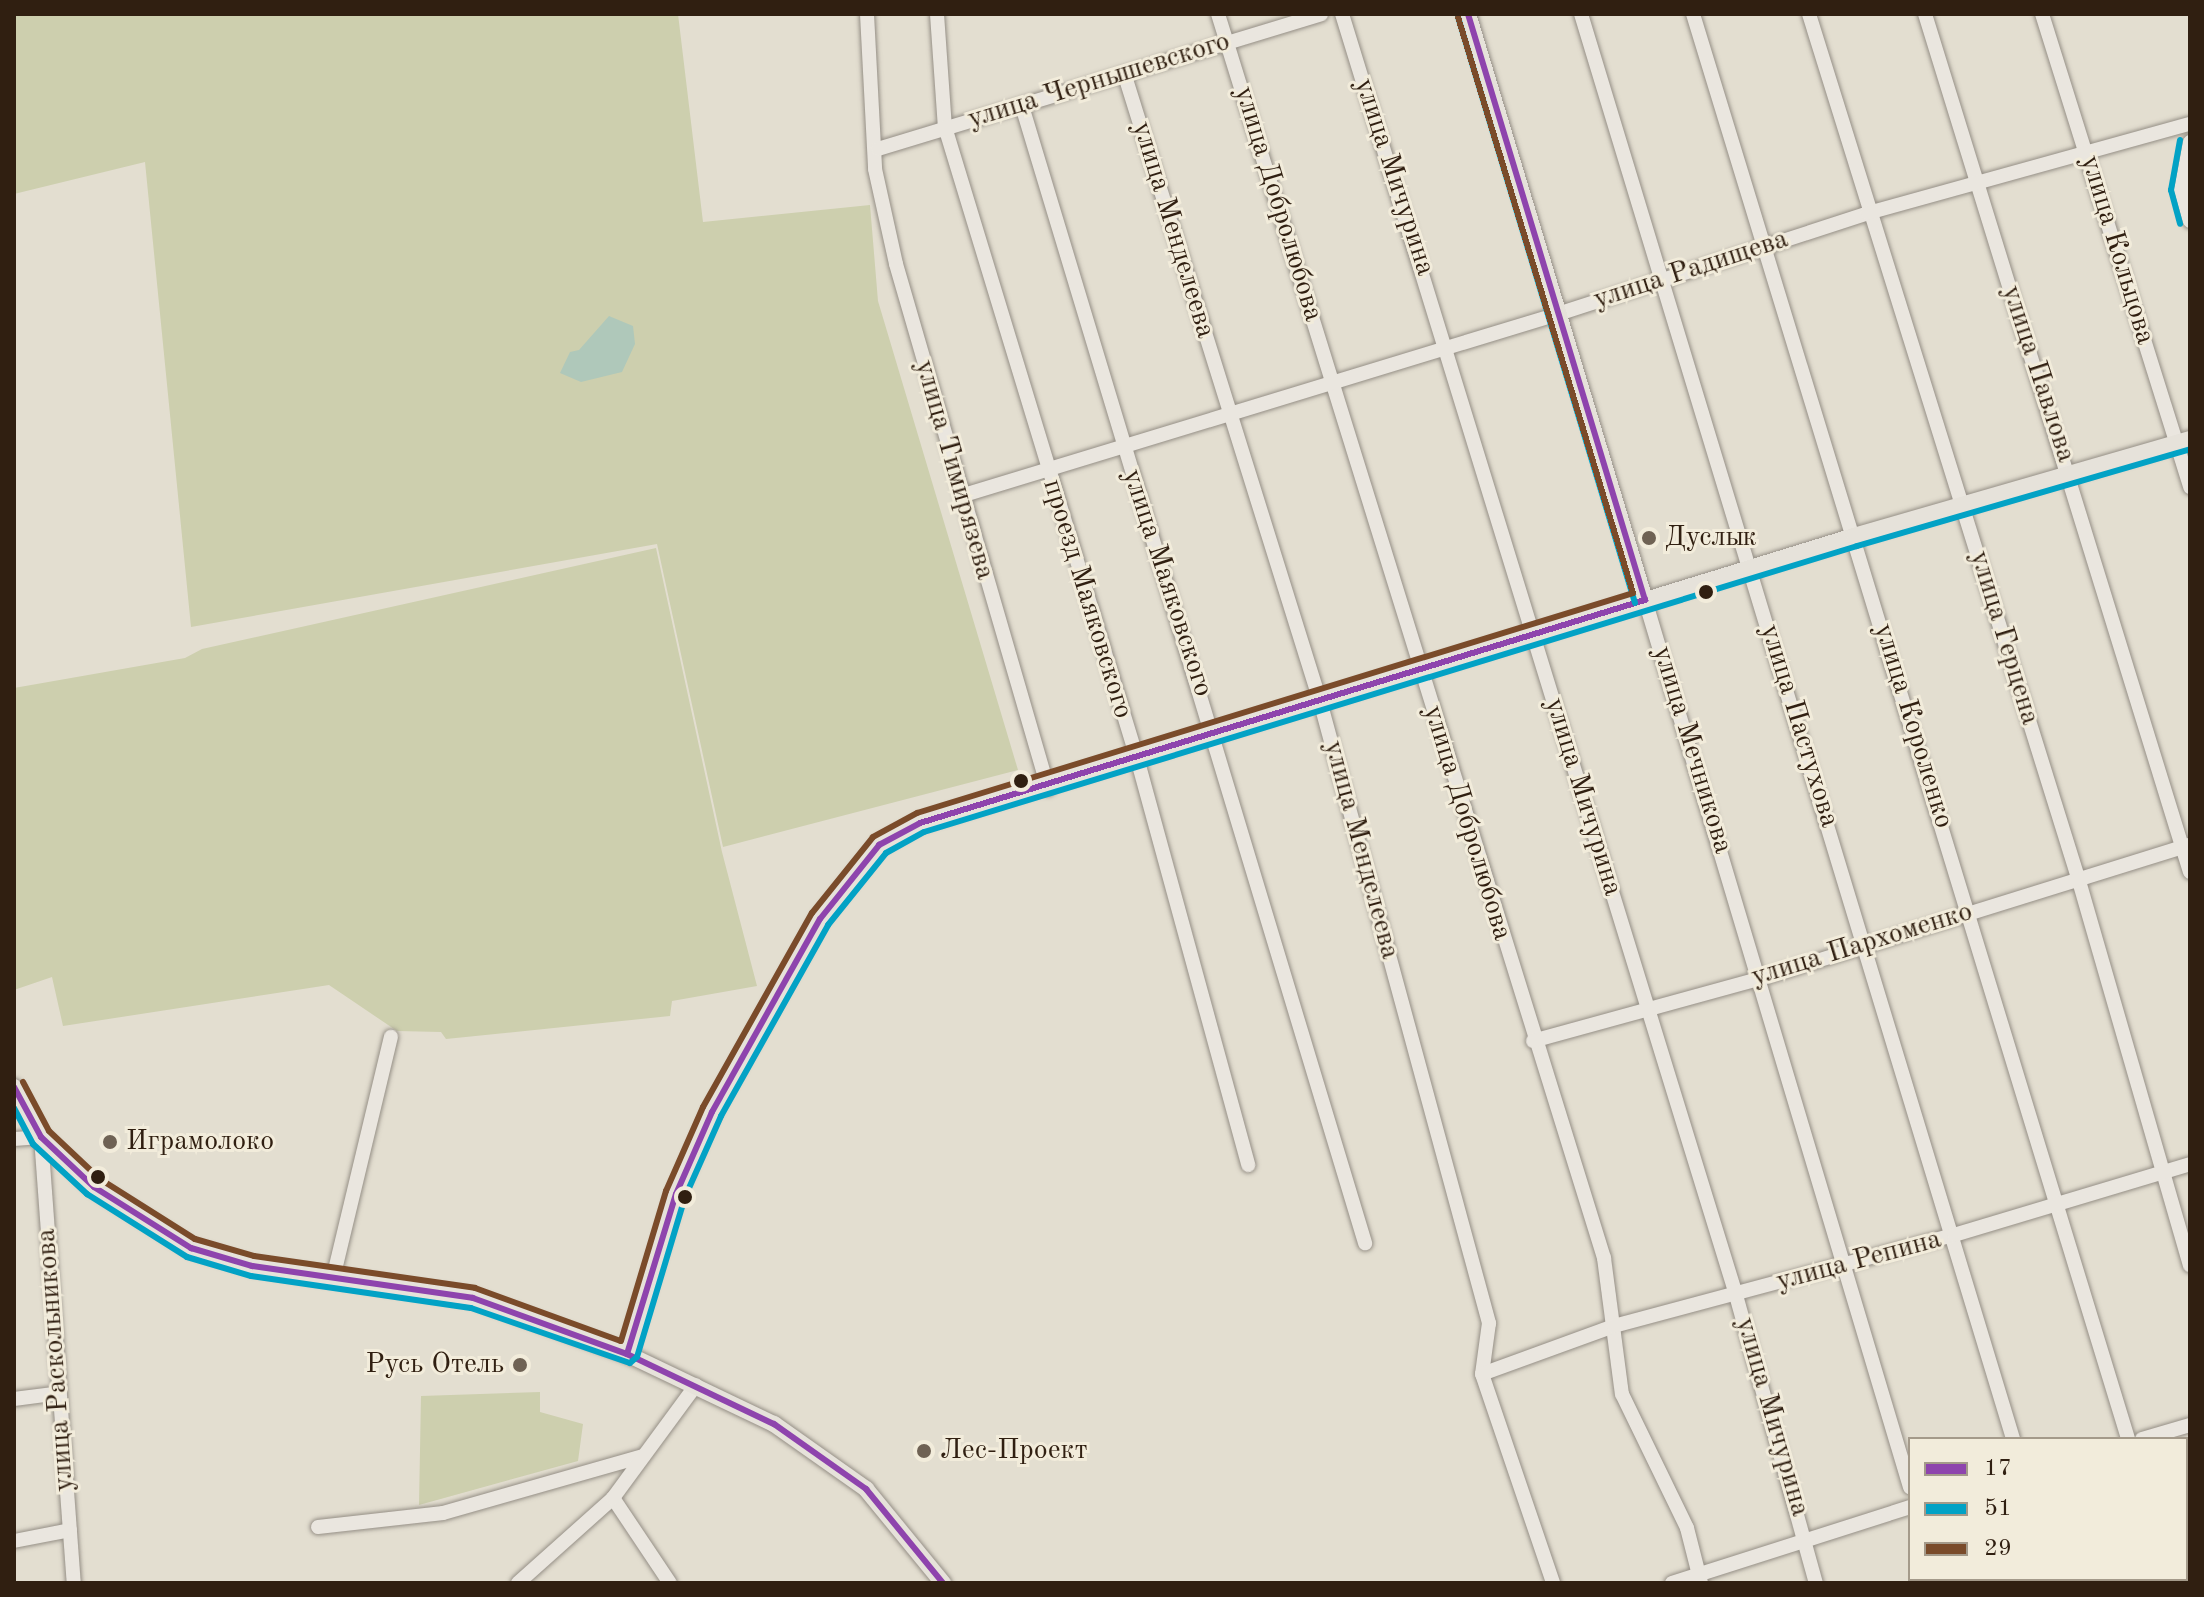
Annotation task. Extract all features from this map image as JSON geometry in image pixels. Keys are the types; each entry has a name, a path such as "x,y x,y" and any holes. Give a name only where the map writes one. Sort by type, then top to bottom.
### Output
{"main road":[{"name":"улица Мечникова","path":"1468,14 1561,313 1645,600"},
{"path":"627,1354 676,1194 712,1112 820,919 851,876 879,845 920,823 1048,788 1854,536 2183,441"},
{"name":"улица Раскольникова","path":"14,1087 41,1137 90,1182 191,1248 252,1266 334,1274 473,1298 627,1354 774,1424 866,1489 943,1583"}],"street":[{"name":"улица Тимирязева","path":"867,14 878,149 875,169 896,264 1048,788"},
{"path":"937,14 945,127"},
{"name":"улица Добролюбова","path":"1218,14 1334,382 1533,1041 1604,1258 1622,1394 1687,1528 1700,1579"},
{"name":"улица Чернышевского","path":"878,149 1321,14"},
{"name":"улица Мичурина","path":"1342,14 1449,348 1736,1295 1807,1540 1816,1583"},
{"name":"улица Пастухова","path":"1581,14 1752,568 2012,1437"},
{"name":"улица Короленко","path":"1693,14 1970,912 2127,1437"},
{"name":"улица Герцена","path":"1809,14 1868,213 1963,504 2079,881 2190,1265"},
{"name":"улица Павлова","path":"1925,14 2186,846 2190,872"},
{"name":"улица Кольцова","path":"2042,14 2183,441 2190,487"},
{"name":"улица Менделеева","path":"1125,76 1320,701 1489,1323 1482,1374 1553,1583"},
{"name":"улица Маяковского","path":"1022,106 1124,448 1215,734 1365,1243"},
{"name":"улица Радищева","path":"964,495 1449,348 1868,213 2190,124"},
{"name":"проезд Маяковского","path":"945,127 1137,758 1248,1165"},
{"path":"2190,142 2181,190 2190,221"},
{"name":"улица Мечникова","path":"1645,600 1762,978 1842,1266 1908,1480"},
{"name":"улица Пархоменко","path":"1533,1041 1762,978 2186,846"},
{"path":"334,1274 391,1037"},
{"path":"14,1139 41,1137"},
{"name":"улица Раскольникова","path":"41,1137 74,1583"},
{"name":"улица Репина","path":"1482,1374 1614,1326 1954,1235 2190,1164"},
{"path":"518,1583 613,1498 696,1385"},
{"path":"14,1399 60,1393"},
{"path":"2149,1437 2190,1425"},
{"path":"318,1527 443,1513 643,1456"},
{"path":"613,1498 670,1583"},
{"path":"1672,1583 1700,1579 1908,1508"},
{"path":"14,1541 70,1530"}],"shaded area":[{"path":"14,14 678,14 703,222 870,205 878,301 1018,770 723,847 657,544 191,627 145,162 14,194"},
{"path":"609,316 633,326 635,344 622,372 581,382 560,373 570,352 579,350"},
{"path":"656,548 722,852 757,986 672,1001 670,1016 446,1039 441,1032 397,1031 329,985 63,1026 52,977 14,990 14,688 185,658 202,649"},
{"path":"540,1392 540,1412 583,1424 578,1461 419,1505 421,1396"}],"transit line":[{"name":"17","path":"627,1354 676,1194 712,1112 820,919 879,845 920,823 1645,600 1468,14"},
{"name":"51","path":"1458,17 1635,603"},
{"name":"29","path":"23,1082 49,1131 100,1179 195,1239 254,1256 475,1288 621,1341 666,1191 703,1107 812,913 873,837 917,813 1633,593 1458,17"},
{"name":"51","path":"2180,140 2171,190 2180,224"},
{"name":"51","path":"14,1108 33,1144 87,1194 187,1257 251,1276 471,1308 630,1363 637,1357 685,1197 721,1116 828,925 886,853 924,832 1857,546 2190,449"},
{"name":"17","path":"14,1087 41,1137 94,1187 191,1248 252,1266 473,1298 627,1354 774,1424 866,1489 943,1583"}],"place":[{"name":"Дуслык","path":"1649,538"},
{"name":"Играмолоко","path":"110,1142"},
{"name":"Русь Отель","path":"520,1365"},
{"name":"Лес-Проект","path":"924,1451"}]}
